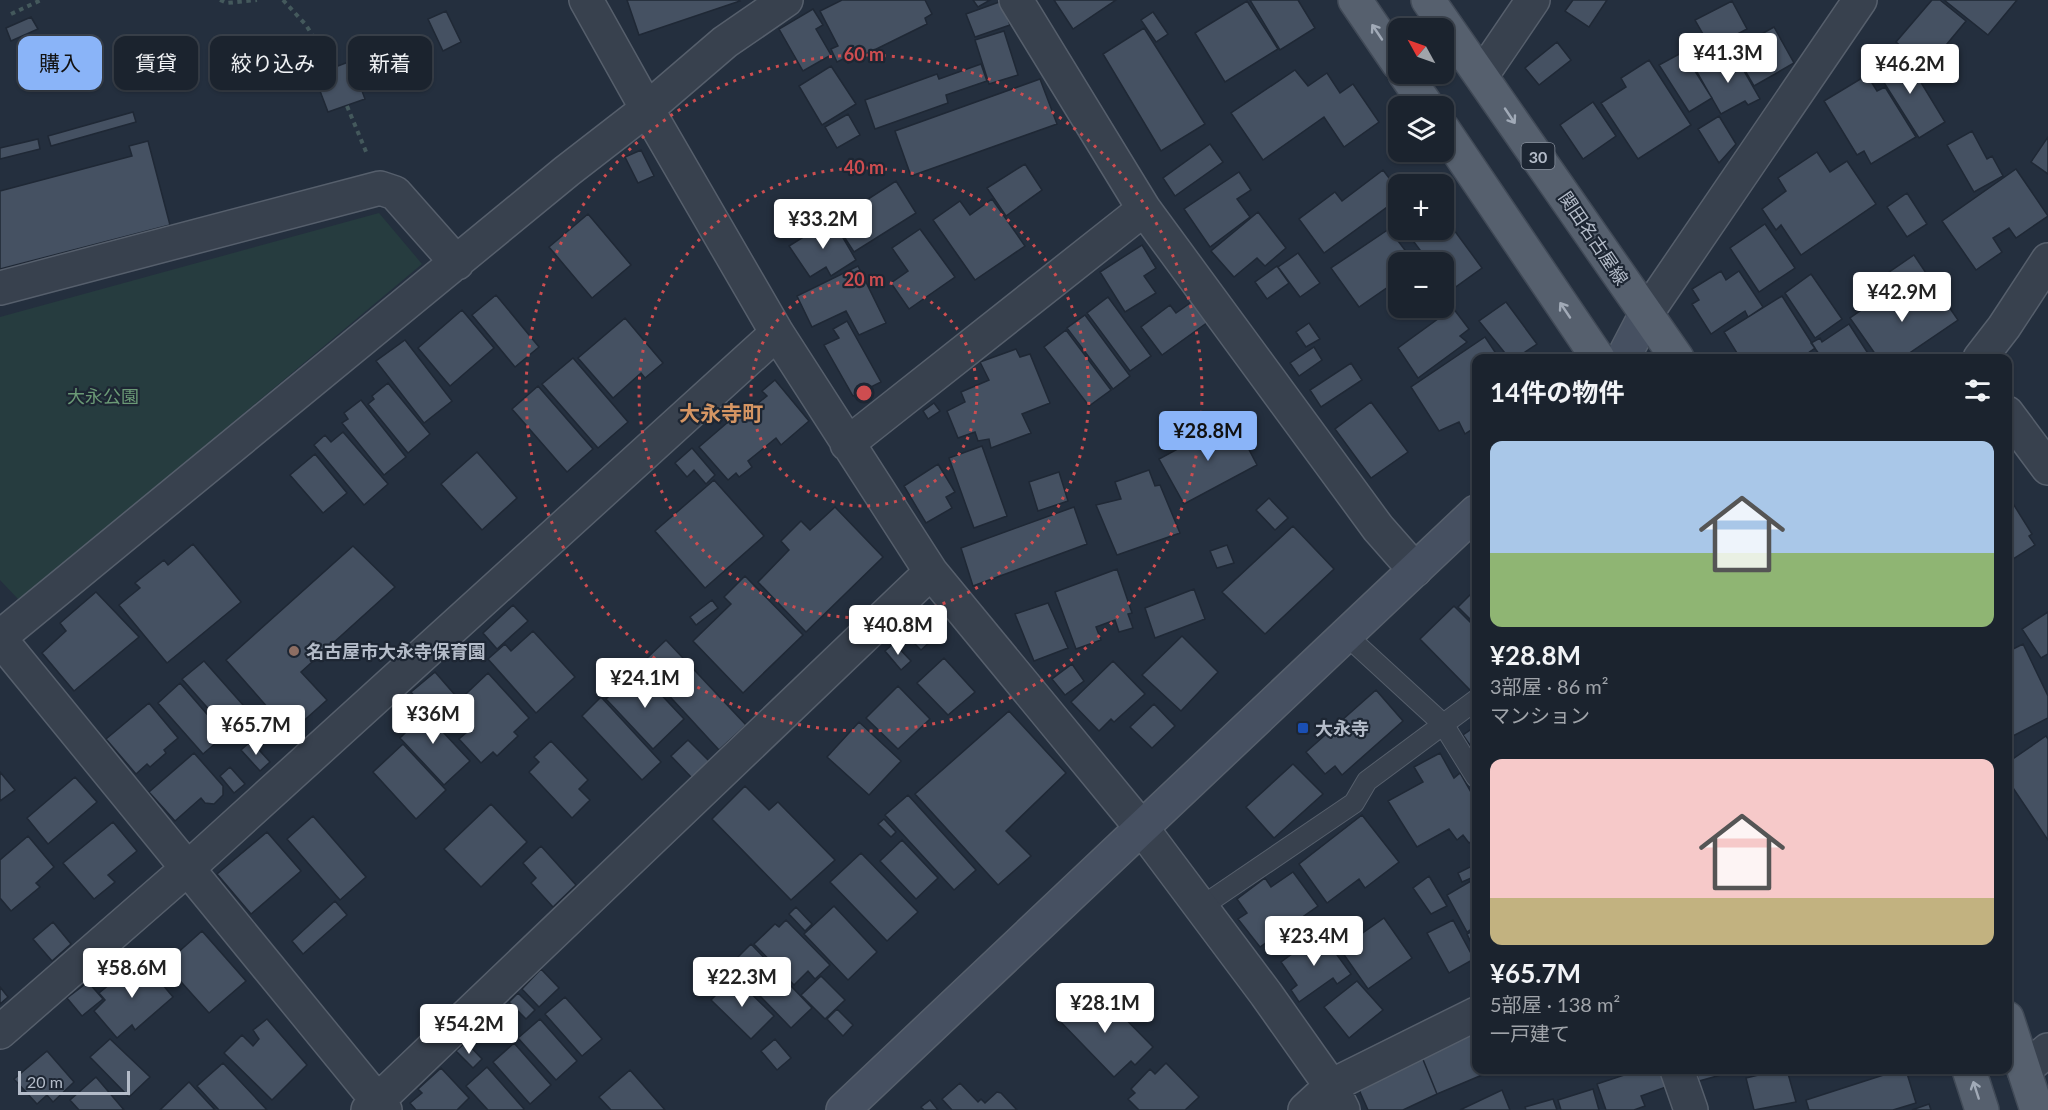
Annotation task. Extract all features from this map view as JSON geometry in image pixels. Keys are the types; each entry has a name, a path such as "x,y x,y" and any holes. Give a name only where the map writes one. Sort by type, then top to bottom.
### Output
{"main road":[{"path":"1355,0 1388,48"},
{"name":"関田名古屋線","path":"1428,0 1674,354"},
{"path":"1454,145 1595,354"},
{"path":"2012,1025 2036,1060 2037,1110"},
{"path":"1970,1074 1982,1110"}],"street":[{"path":"586,0 777,333 930,572 1141,827 1202,907 1337,1098"},
{"path":"786,0 725,42 647,109 567,171 0,638 188,868 377,1107 930,572"},
{"path":"1016,0 1144,209 1378,528 1415,570"},
{"path":"1482,75 1533,0"},
{"path":"1625,354 1646,314 1860,0"},
{"path":"0,288 380,188 395,192 457,262"},
{"path":"847,444 1144,209"},
{"path":"1983,354 2004,327 2048,260"},
{"path":"0,1032 188,868 777,333"},
{"path":"2012,420 2048,468"},
{"path":"843,1110 1472,516"},
{"path":"1305,1110 1337,1098 1472,1016"},
{"path":"1678,1074 1691,1110"}],"lane":[{"path":"1346,635 1443,724 1472,771"},
{"path":"1202,907 1354,803 1367,781 1472,703"}],"path":[{"path":"11,14 41,0"},
{"path":"220,0 227,3 257,0"},
{"path":"283,0 306,25 313,36"},
{"path":"347,106 380,188"}],"green space":[{"name":"大永公園","path":"379,213 422,264 133,506 69,563 18,599 0,580 0,317"}],"building":[{"path":"627,0 739,0 740,1 639,35"},
{"path":"842,0 925,0 932,14 925,18 927,24 848,63 845,58 837,62 831,49 838,46 820,11"},
{"path":"973,0 990,0 978,7"},
{"path":"1054,0 1116,0 1073,29"},
{"path":"1250,0 1298,0 1315,28 1280,50"},
{"path":"1573,0 1607,0 1589,27 1565,11"},
{"path":"1932,0 1940,0 1966,21 1927,68 1896,42"},
{"path":"1944,0 2017,0 1988,35"},
{"path":"1002,1 1010,25 975,37 966,14"},
{"path":"1247,1 1278,49 1225,82 1195,33"},
{"path":"1732,1 1747,29 1711,48 1695,20"},
{"path":"813,9 823,25 816,29 831,55 803,71 779,29"},
{"path":"446,11 461,42 443,51 428,19"},
{"path":"1153,12 1168,34 1156,42 1141,20"},
{"path":"31,17 38,29 11,41 6,28"},
{"path":"1774,27 1794,63 1754,86 1733,50"},
{"path":"1144,28 1205,124 1161,151 1103,54"},
{"path":"1004,31 1018,75 989,84 975,40"},
{"path":"1557,42 1571,60 1539,85 1525,68"},
{"path":"1683,52 1712,98 1689,112 1659,65"},
{"path":"1733,52 1760,99 1748,105 1745,101 1721,114 1697,72"},
{"path":"1892,55 1896,61 1905,56 1945,122 1919,138 1876,70 1881,66 1879,63"},
{"path":"1649,60 1691,125 1638,159 1601,103 1626,87 1621,78"},
{"path":"348,62 348,90 362,90 365,99 328,112 320,90 336,90 336,67"},
{"path":"981,64 987,81 946,95 948,103 875,129 865,100 937,74 939,79"},
{"path":"831,66 856,104 822,125 799,86"},
{"path":"1295,70 1308,86 1327,73 1340,93 1353,84 1379,122 1344,147 1324,117 1263,160 1231,113"},
{"path":"1867,75 1877,91 1885,87 1916,137 1871,164 1864,151 1857,155 1824,101"},
{"path":"1040,79 1057,124 911,176 895,131"},
{"path":"1593,102 1616,136 1583,159 1560,125"},
{"path":"133,112 136,122 51,146 48,136"},
{"path":"848,114 860,135 837,148 825,127"},
{"path":"1719,116 1736,144 1719,163 1698,129"},
{"path":"1972,131 1987,159 1992,156 2003,176 1974,192 1947,145"},
{"path":"2048,137 2048,174 2031,162"},
{"path":"38,139 40,149 0,159 0,148"},
{"path":"148,141 170,225 0,269 0,191 132,156 129,146"},
{"path":"1210,144 1223,162 1175,196 1163,178"},
{"path":"641,150 654,176 638,183 625,157"},
{"path":"1817,152 1830,172 1847,161 1876,204 1801,255 1781,225 1776,230 1762,209 1786,191 1778,178"},
{"path":"1025,164 1042,190 1006,216 987,188"},
{"path":"2016,169 2048,216 2016,238 2009,228 1993,238 2002,252 1976,270 1942,221"},
{"path":"1383,170 1388,177 1388,206 1324,253 1299,219 1335,192 1342,201"},
{"path":"1239,172 1251,190 1237,199 1250,217 1210,247 1184,209"},
{"path":"896,181 916,213 854,252 834,221"},
{"path":"1907,193 1927,224 1907,237 1887,207"},
{"path":"992,199 1025,246 975,280 933,220 960,201 970,215"},
{"path":"1258,212 1286,248 1265,266 1257,258 1234,277 1211,251"},
{"path":"588,214 631,265 592,298 549,247"},
{"path":"832,219 856,260 831,276 826,267 810,277 789,246"},
{"path":"1765,224 1795,268 1759,292 1730,248"},
{"path":"920,229 955,277 909,309 891,283 908,271 892,248"},
{"path":"1388,230 1388,240 1397,240 1406,252 1388,252 1388,287 1359,307 1331,268"},
{"path":"1454,230 1482,268 1454,288 1454,252 1422,252 1412,240 1454,240"},
{"path":"1142,245 1156,268 1144,276 1156,293 1125,312 1100,272"},
{"path":"1298,253 1320,283 1300,297 1278,267"},
{"path":"1914,255 1936,288 1908,308 1885,275"},
{"path":"858,266 886,323 859,335 846,311 812,327 797,296"},
{"path":"1277,266 1289,283 1267,299 1255,282"},
{"path":"1721,271 1726,280 1739,271 1763,307 1748,317 1745,311 1711,334 1692,304 1699,300 1692,289"},
{"path":"1811,274 1842,319 1815,338 1785,293"},
{"path":"1893,288 1908,308 1936,288 1958,320 1908,354 1875,354 1850,318"},
{"path":"496,295 539,347 515,367 472,315"},
{"path":"1782,296 1815,348 1807,354 1738,354 1724,332"},
{"path":"1108,297 1151,356 1130,371 1087,313"},
{"path":"1193,301 1208,322 1162,355 1141,327 1170,305 1176,313"},
{"path":"1506,302 1537,344 1522,354 1506,354 1479,321"},
{"path":"1454,309 1469,329 1460,336 1467,342 1418,378 1398,348 1439,318 1454,318"},
{"path":"462,310 494,348 450,386 418,348"},
{"path":"1085,315 1130,376 1113,389 1067,328"},
{"path":"625,318 663,363 645,378 641,373 613,398 578,358"},
{"path":"847,321 881,382 853,396 824,345 839,338 833,329"},
{"path":"1309,323 1320,339 1306,347 1296,332"},
{"path":"1849,324 1868,354 1819,354 1811,343 1820,338 1822,342"},
{"path":"1066,330 1111,390 1089,406 1044,347"},
{"path":"1485,337 1496,354 1472,354 1472,430 1465,434 1459,422 1439,431 1411,387"},
{"path":"405,340 452,401 424,423 376,361"},
{"path":"1314,347 1322,360 1299,376 1290,363"},
{"path":"1016,349 1020,357 1030,354 1050,403 1022,414 1031,433 991,448 989,439 978,441 975,432 958,438 947,411 965,402 961,392 989,380 980,362"},
{"path":"573,358 628,422 598,448 542,384"},
{"path":"1351,363 1362,380 1321,407 1310,390"},
{"path":"775,380 809,421 781,445 776,438 748,461 752,467 739,477 736,473 728,480 699,447 749,404 752,408 767,396 762,391"},
{"path":"388,383 430,434 408,453 368,404 374,399 372,396"},
{"path":"538,386 593,449 567,472 512,409"},
{"path":"361,400 406,457 384,475 342,423 348,419 344,413"},
{"path":"1371,402 1408,452 1371,478 1335,429"},
{"path":"934,403 940,411 928,419 923,411"},
{"path":"1233,419 1257,465 1184,504 1159,459"},
{"path":"343,432 388,484 364,505 314,445 325,435 331,442"},
{"path":"982,446 1007,516 974,528 949,458"},
{"path":"692,448 715,475 706,484 694,470 687,477 675,463"},
{"path":"477,452 517,498 482,530 441,484"},
{"path":"315,454 347,493 323,513 290,475"},
{"path":"938,464 955,492 946,497 952,508 926,523 904,486"},
{"path":"1149,470 1155,486 1160,485 1180,533 1117,555 1096,505 1121,499 1115,482"},
{"path":"1059,472 1068,501 1038,511 1029,482"},
{"path":"714,480 764,536 705,588 655,531"},
{"path":"1269,498 1288,518 1275,530 1256,510"},
{"path":"2012,502 2032,534 2029,536 2035,545 2012,560"},
{"path":"835,507 883,557 806,632 758,582 789,550 781,541 801,521 810,530"},
{"path":"1074,507 1087,544 973,586 961,548"},
{"path":"1293,526 1334,569 1265,634 1222,592"},
{"path":"193,544 241,602 167,663 119,605 140,588 135,583 164,560 168,565"},
{"path":"1227,545 1234,563 1217,568 1210,551"},
{"path":"353,546 395,587 301,672 327,700 290,733 226,660"},
{"path":"1117,569 1132,613 1128,614 1133,628 1119,632 1115,620 1096,627 1101,640 1076,649 1055,592"},
{"path":"745,576 803,635 743,693 693,641 731,604 724,597"},
{"path":"1194,589 1205,619 1155,638 1145,608"},
{"path":"96,592 139,637 74,691 42,653 66,631 60,623"},
{"path":"1472,593 1472,621 1458,607"},
{"path":"712,600 718,608 696,625 690,617"},
{"path":"1048,603 1068,648 1034,661 1015,614"},
{"path":"513,605 528,621 497,649 483,633"},
{"path":"1454,606 1472,624 1472,688 1470,690 1420,639"},
{"path":"2048,612 2048,654 2041,658 2022,629"},
{"path":"917,623 933,639 921,650 905,634"},
{"path":"533,631 575,677 536,713 488,659 505,644 511,651"},
{"path":"1182,636 1218,672 1181,711 1142,675"},
{"path":"666,640 746,725 719,750 651,676 656,672 645,660"},
{"path":"894,643 911,661 901,670 885,651"},
{"path":"2023,644 2048,696 2048,718 2012,736 2012,650"},
{"path":"944,658 975,692 948,715 917,683"},
{"path":"204,661 251,714 241,723 247,730 236,740 182,679"},
{"path":"1113,661 1145,694 1114,722 1111,719 1099,731 1071,702"},
{"path":"1072,664 1084,681 1065,695 1052,679"},
{"path":"637,669 684,719 653,749 606,699"},
{"path":"435,672 455,695 430,715 411,692"},
{"path":"488,673 529,718 514,732 518,736 497,756 493,752 481,763 459,739 467,732 448,711"},
{"path":"180,683 225,735 203,754 158,703"},
{"path":"898,686 930,719 898,749 866,718"},
{"path":"1376,690 1403,721 1342,775 1335,766 1325,774 1306,752"},
{"path":"601,697 661,762 642,780 582,716"},
{"path":"415,702 470,761 444,785 400,738 413,725 402,714"},
{"path":"149,703 178,738 150,767 147,764 136,774 106,739"},
{"path":"1154,704 1175,726 1152,748 1130,727"},
{"path":"1009,711 1066,773 1006,831 1031,856 998,885 915,794"},
{"path":"859,722 901,761 869,795 827,757"},
{"path":"1472,729 1472,748 1463,735"},
{"path":"2046,736 2048,739 2048,840 2012,786 2012,760"},
{"path":"688,740 709,761 692,778 671,756"},
{"path":"251,741 270,762 260,771 241,750"},
{"path":"551,741 588,780 579,789 590,800 572,818 529,772 539,762 534,757"},
{"path":"403,744 446,790 416,819 373,772"},
{"path":"194,753 223,786 223,795 214,804 205,803 201,798 175,821 149,792"},
{"path":"1440,753 1454,778 1460,773 1472,794 1472,841 1469,843 1463,835 1457,840 1449,829 1417,847 1388,801 1423,782 1414,767"},
{"path":"1293,764 1323,794 1274,838 1246,807"},
{"path":"230,767 245,784 234,793 220,776"},
{"path":"0,772 15,790 0,801"},
{"path":"75,777 97,802 48,844 27,818"},
{"path":"745,786 769,810 778,802 835,860 791,900 712,819"},
{"path":"908,795 976,870 954,890 885,815"},
{"path":"491,804 527,842 481,887 444,849"},
{"path":"1362,815 1399,862 1365,888 1359,879 1327,903 1299,864"},
{"path":"313,816 366,877 340,900 287,839"},
{"path":"884,819 896,832 891,837 878,824"},
{"path":"113,822 137,851 108,875 115,882 94,899 63,863"},
{"path":"267,832 301,871 251,914 217,874"},
{"path":"28,836 54,867 36,883 40,887 11,911 0,898 0,860"},
{"path":"902,840 938,878 916,899 880,861"},
{"path":"541,846 576,885 553,907 531,883 536,878 523,863"},
{"path":"861,853 918,912 887,941 830,882"},
{"path":"1472,866 1472,878 1462,882 1458,873"},
{"path":"1293,872 1318,906 1260,947 1238,919 1247,913 1237,899 1265,878 1271,887"},
{"path":"1429,876 1447,906 1431,914 1413,888"},
{"path":"1472,880 1472,929 1467,932 1447,895"},
{"path":"335,901 347,915 303,954 292,941"},
{"path":"834,906 877,952 848,980 804,934"},
{"path":"796,907 812,924 805,931 789,914"},
{"path":"1384,918 1412,958 1368,989 1340,949"},
{"path":"786,920 830,965 815,979 808,971 794,985 754,944 775,924 779,927"},
{"path":"1453,920 1472,955 1472,960 1449,973 1427,933"},
{"path":"53,922 71,944 52,961 33,939"},
{"path":"202,931 246,981 209,1013 165,964"},
{"path":"1472,931 1472,945 1467,934"},
{"path":"1321,933 1351,974 1337,984 1333,978 1299,1002 1291,990 1297,985 1281,962"},
{"path":"751,944 812,1008 791,1028 730,965"},
{"path":"141,959 173,997 135,1030 132,1025 117,1038 94,1011 105,1000 99,993"},
{"path":"541,969 559,988 539,1007 522,989"},
{"path":"821,976 845,1000 825,1019 801,995"},
{"path":"734,977 774,1016 751,1039 711,1000"},
{"path":"1357,981 1383,1010 1349,1038 1324,1007"},
{"path":"88,982 103,999 82,1016 67,998"},
{"path":"0,987 8,997 0,1004"},
{"path":"518,993 535,1010 526,1019 509,1002"},
{"path":"1103,996 1153,1047 1135,1065 1131,1061 1114,1077 1055,1016 1076,997 1079,1001 1083,998 1092,1007"},
{"path":"565,997 602,1039 582,1056 545,1014"},
{"path":"837,1009 853,1025 843,1036 827,1019"},
{"path":"267,1019 307,1065 272,1100 224,1053 242,1035 253,1046 259,1039 253,1030"},
{"path":"540,1019 577,1061 556,1080 518,1038"},
{"path":"1472,1033 1472,1074 1484,1074 1437,1094 1422,1057"},
{"path":"110,1039 150,1077 129,1097 90,1057"},
{"path":"775,1039 791,1058 777,1070 761,1051"},
{"path":"466,1042 482,1059 473,1068 456,1051"},
{"path":"514,1043 551,1085 530,1104 493,1062"},
{"path":"47,1051 74,1082 53,1102 47,1095 37,1104 14,1079"},
{"path":"1422,1057 1437,1094 1403,1110 1368,1110 1360,1092 1362,1084"},
{"path":"223,1063 267,1110 219,1110 197,1086"},
{"path":"1166,1063 1199,1097 1185,1110 1139,1110 1128,1099 1135,1093 1131,1089 1150,1069 1155,1074"},
{"path":"487,1067 523,1110 488,1110 466,1086"},
{"path":"441,1068 469,1098 457,1110 416,1110 410,1103 422,1093 418,1089"},
{"path":"630,1070 665,1110 611,1110 599,1097"},
{"path":"1627,1074 1661,1074 1666,1087 1641,1096 1645,1106 1634,1110 1606,1110 1597,1084"},
{"path":"1697,1074 1724,1074 1699,1081"},
{"path":"1762,1074 1788,1074 1796,1102 1754,1110 1746,1078"},
{"path":"1887,1074 1907,1074 1916,1103 1893,1110 1809,1110 1806,1100"},
{"path":"96,1077 124,1110 79,1110 70,1100"},
{"path":"189,1082 215,1110 160,1110"},
{"path":"960,1083 978,1102 981,1099 985,1103 997,1092 1001,1093 1017,1110 952,1110 942,1099"},
{"path":"1593,1089 1599,1110 1561,1110 1558,1100"},
{"path":"1502,1090 1510,1110 1460,1110"},
{"path":"1553,1099 1557,1110 1526,1110 1525,1107"},
{"path":"930,1100 938,1110 924,1110 921,1107"},
{"path":"1929,1104 1931,1110 1912,1110"}],"place":[{"name":"名古屋市大永寺保育園","path":"294,651"},
{"name":"大永寺","path":"1303,728"}],"district":[{"name":"大永寺町","path":"721,412"}]}
